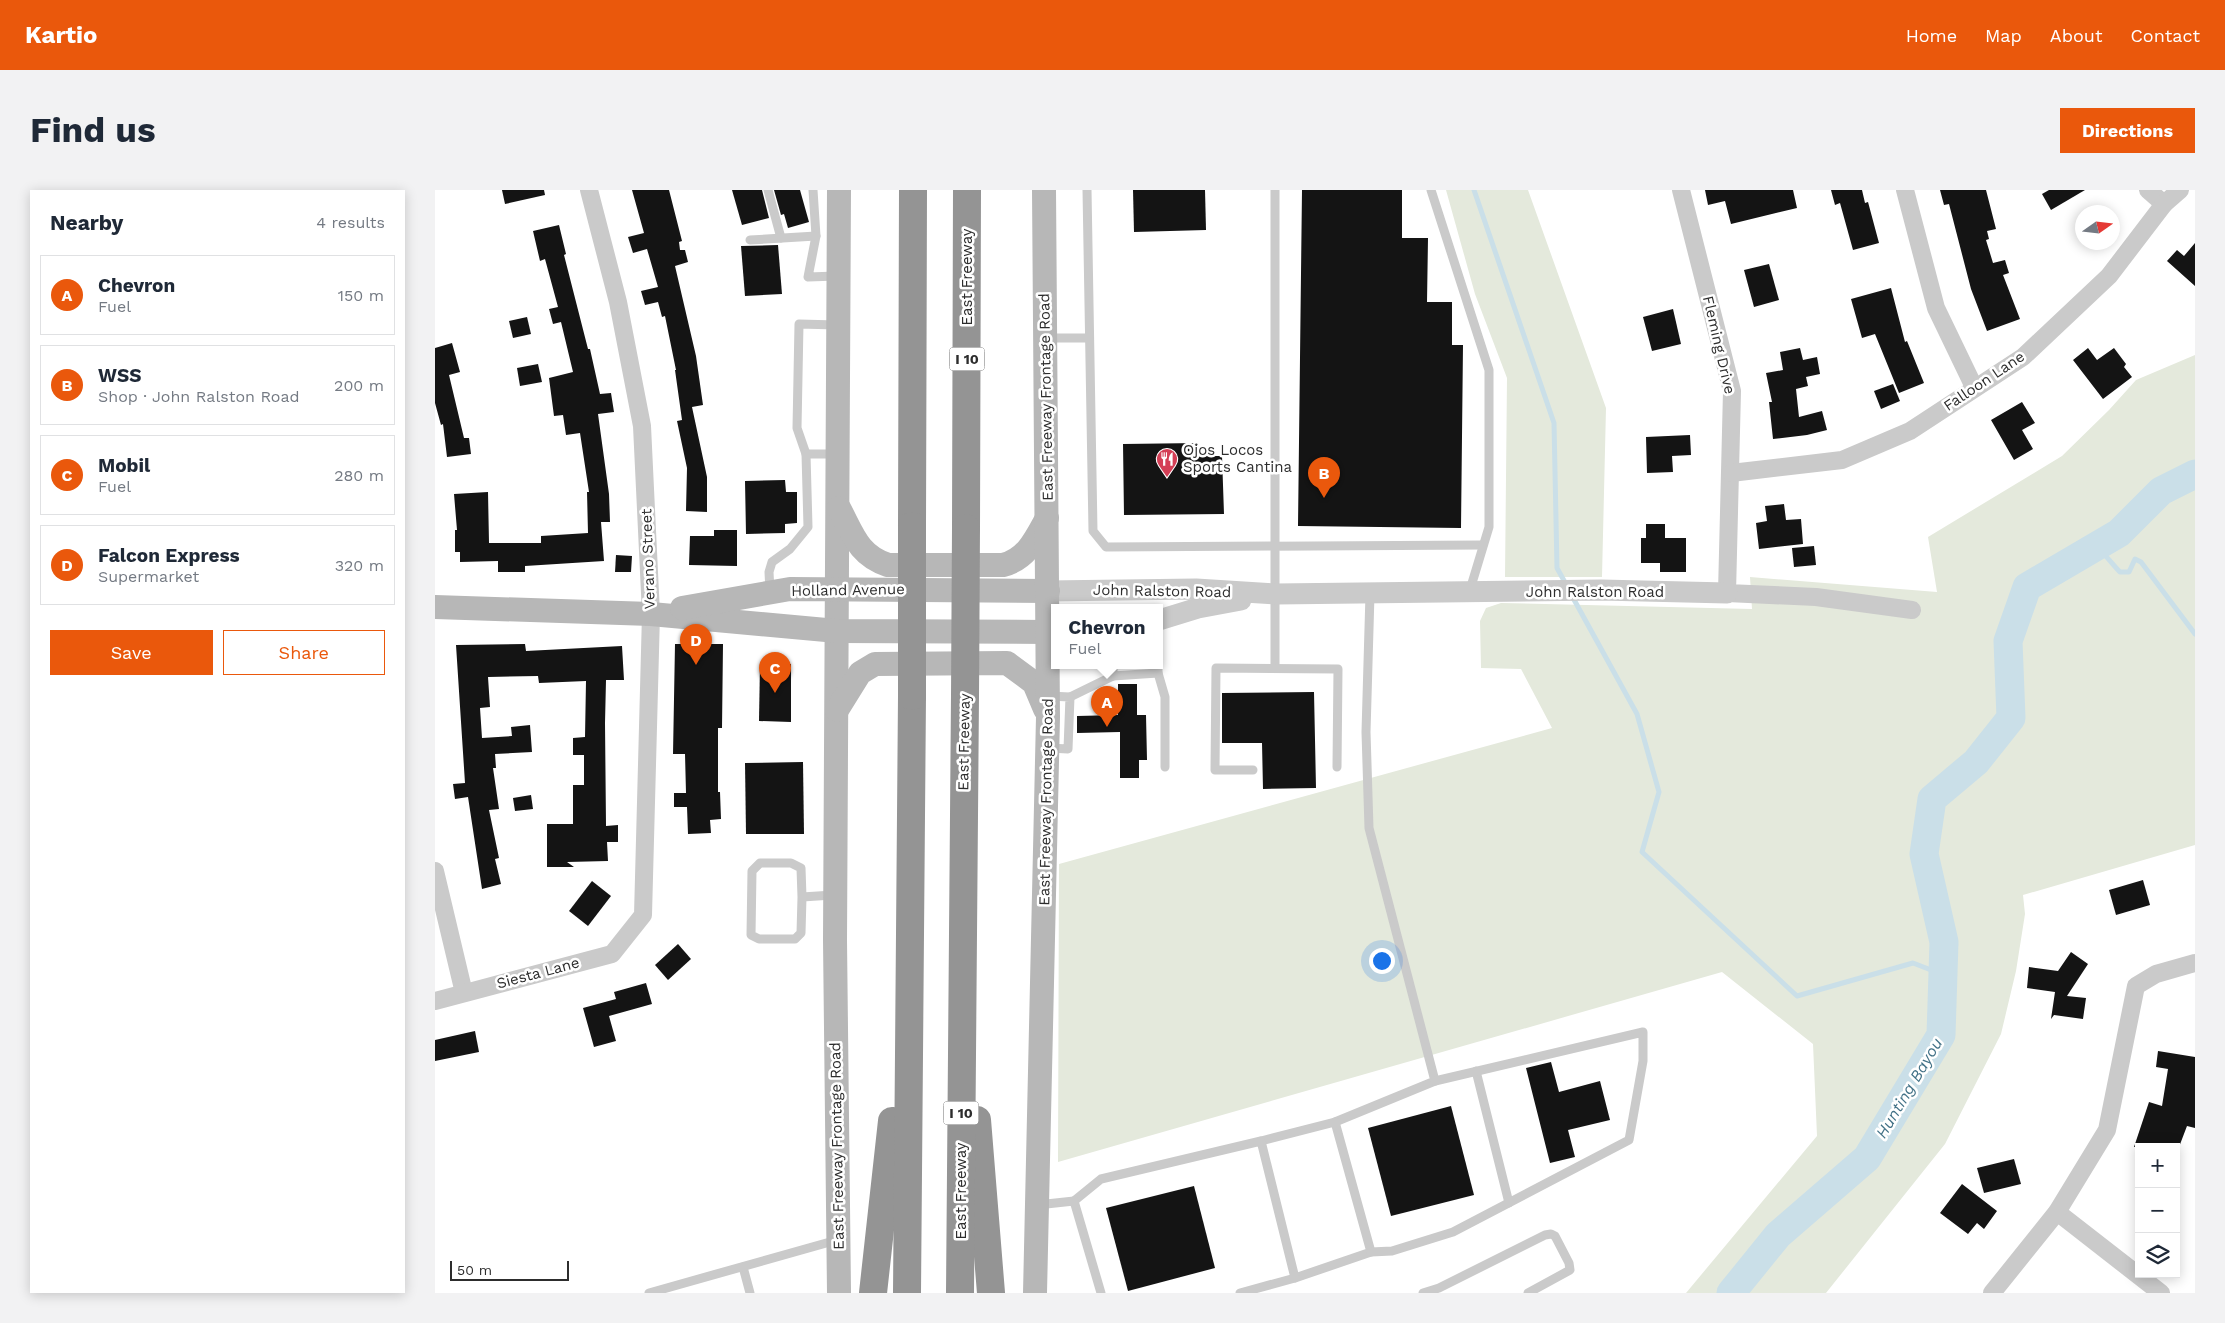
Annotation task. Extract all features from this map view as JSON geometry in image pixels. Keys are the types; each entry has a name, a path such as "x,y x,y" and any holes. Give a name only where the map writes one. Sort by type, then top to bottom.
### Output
{"highway":[{"path":"907,1293 912,696 913,190"},
{"name":"East Freeway","path":"960,1293 967,190"},
{"path":"962,932 991,1293"},
{"path":"873,1293 909,973"}],"main road":[{"name":"East Freeway Frontage Road","path":"839,190 836,895 839,1293"},
{"name":"East Freeway Frontage Road","path":"1035,1293 1047,748 1051,701 1044,190"},
{"path":"838,506 861,549 873,560 888,565 1003,565 1012,563 1021,558 1030,548 1048,517"},
{"name":"Holland Avenue","path":"651,614 790,589 1048,591"},
{"name":"Holland Avenue","path":"435,606 651,614 837,630"},
{"path":"837,630 1051,632"},
{"path":"837,710 860,674 875,664 1007,663 1033,683 1051,701"}],"street":[{"name":"Verano Street","path":"589,190 618,302 642,426 651,614 643,915 631,930"},
{"name":"Fleming Drive","path":"1681,190 1732,391 1727,593"},
{"path":"1905,190 1936,308 1975,387"},
{"path":"2148,190 2164,204"},
{"name":"Falloon Lane","path":"1731,473 1842,460 1910,432 2023,356 2109,276 2164,204 2180,190"},
{"name":"John Ralston Road","path":"1048,591 1196,589 1276,594 1370,594 1601,590 1816,597 1912,610"},
{"name":"John Ralston Road","path":"1163,619 1198,608 1276,594"},
{"path":"435,871 465,993"},
{"name":"Siesta Lane","path":"435,1001 612,954 631,930"},
{"path":"1992,1293 2057,1212 2107,1130 2136,986 2155,974 2195,963"},
{"path":"2057,1212 2161,1293"}],"lane":[{"path":"768,190 781,238"},
{"path":"813,190 816,236 808,277 839,276"},
{"path":"1087,190 1093,531 1106,547 1483,545"},
{"path":"1275,190 1275,667"},
{"path":"1431,190 1489,370 1489,527 1468,593"},
{"path":"750,240 816,236"},
{"path":"770,593 769,572 772,562 789,549 808,528 806,454 797,428 799,324 838,325"},
{"path":"1046,338 1089,338"},
{"path":"806,454 838,454"},
{"path":"1370,594 1366,732 1369,828 1435,1081"},
{"path":"1253,770 1215,770 1216,668 1338,669 1337,767"},
{"path":"1113,669 1113,676"},
{"path":"1051,701 1113,676 1158,670 1165,697 1165,767"},
{"path":"760,863 791,863 801,868 802,897 801,933 795,939 759,939 751,935 753,870 760,863"},
{"path":"802,897 836,895"},
{"path":"1037,1205 1074,1201 1101,1179 1335,1122 1435,1081 1643,1032 1643,1061 1629,1140 1453,1232 1392,1251 1371,1252 1295,1278 1240,1293"},
{"path":"1476,1071 1509,1203"},
{"path":"1335,1122 1371,1252"},
{"path":"1261,1141 1295,1278"},
{"path":"1074,1201 1101,1293"},
{"path":"1427,1292 1545,1235 1551,1234 1555,1236 1570,1270 1528,1293"},
{"path":"649,1293 838,1240"},
{"path":"743,1267 750,1293"}],"shaded area":[{"path":"1446,190 1528,190 1606,408 1602,577 1505,577 1507,378 1475,294"},
{"path":"2195,355 2195,845 2023,895 2025,914 2016,971 2001,1034 1945,1144 1826,1293 1686,1293 1817,1136 1813,1044 1722,972 1058,1162 1059,864 1552,728 1521,669 1481,668 1480,621 1486,608 1501,603 1752,609 1750,577 1937,592 1928,537 2062,456 2109,410 2136,380"}],"building":[{"path":"502,190 544,190 545,195 505,204"},
{"path":"632,190 669,190 682,241 679,242 680,250 685,250 688,262 675,266 696,356 703,405 692,407 707,477 707,512 686,511 687,468 677,421 682,420 676,370 665,316 662,317 658,302 645,305 641,291 658,287 647,249 633,253 628,237 644,233"},
{"path":"732,190 762,190 769,218 742,225"},
{"path":"774,190 800,190 809,222 788,228 784,214 781,215"},
{"path":"1133,190 1205,190 1206,230 1134,232"},
{"path":"1302,190 1402,190 1402,238 1428,238 1427,302 1452,302 1452,345 1463,345 1461,528 1298,526"},
{"path":"1705,190 1793,190 1797,208 1731,224 1725,201 1708,205"},
{"path":"1831,190 1862,190 1865,203 1868,202 1879,243 1853,250 1840,203 1835,205"},
{"path":"1940,190 1986,190 1996,229 1987,231 1989,239 1986,240 1993,263 2005,260 2009,273 2003,275 2020,319 1987,331 1971,289 1949,204 1944,205"},
{"path":"2049,190 2085,190 2051,210 2042,194"},
{"path":"559,225 566,254 564,255 588,349 590,349 600,394 611,393 614,412 598,414 609,494 610,522 601,522 604,561 525,566 525,572 498,572 498,561 460,562 460,552 455,552 455,530 457,530 454,494 488,492 489,543 541,543 541,536 588,533 587,492 589,492 580,433 566,435 563,415 554,416 549,378 573,372 561,322 553,324 549,309 558,307 545,259 540,261 533,231"},
{"path":"2195,243 2195,286 2167,261 2177,250 2184,256"},
{"path":"778,245 782,294 745,296 741,246"},
{"path":"1769,264 1779,300 1754,307 1744,270"},
{"path":"1891,288 1905,342 1907,341 1924,383 1899,393 1875,334 1862,338 1851,299"},
{"path":"1673,309 1681,344 1652,351 1643,317"},
{"path":"527,317 531,334 513,338 509,321"},
{"path":"452,343 460,372 449,375 464,438 469,438 471,454 447,457 443,424 441,425 435,403 435,348"},
{"path":"1800,348 1803,360 1817,357 1820,374 1806,377 1808,386 1796,389 1799,417 1822,411 1827,430 1807,435 1773,439 1769,402 1772,402 1766,373 1783,370 1780,352"},
{"path":"2088,348 2097,360 2114,348 2126,364 2124,367 2132,377 2103,399 2073,360"},
{"path":"538,364 542,382 520,386 517,368"},
{"path":"1893,384 1900,401 1881,409 1874,391"},
{"path":"2022,402 2035,423 2022,430 2033,449 2014,460 1991,420"},
{"path":"1690,435 1691,455 1672,456 1673,472 1647,473 1646,437"},
{"path":"1199,443 1199,456 1222,456 1224,514 1124,515 1123,444"},
{"path":"785,480 786,492 797,492 797,523 785,524 785,533 746,534 745,481"},
{"path":"1784,504 1786,520 1801,519 1803,544 1759,549 1756,523 1767,521 1765,506"},
{"path":"1646,524 1665,524 1665,538 1686,538 1686,572 1660,572 1660,563 1641,563 1641,538 1646,538"},
{"path":"714,530 737,530 737,566 689,565 690,536 714,536"},
{"path":"1814,546 1816,565 1794,567 1792,548"},
{"path":"616,555 632,556 631,572 615,572"},
{"path":"525,644 526,651 622,646 624,680 606,680 605,723 606,826 618,825 618,842 607,842 608,861 567,862 574,867 547,867 547,824 573,824 573,785 584,785 584,755 573,755 573,738 585,737 586,681 539,683 538,676 488,677 490,707 480,708 482,738 512,736 511,727 530,725 532,752 495,754 496,768 493,768 499,809 489,810 499,858 495,859 501,884 482,889 468,797 455,799 453,784 465,783 456,645"},
{"path":"675,644 723,644 722,728 718,728 718,792 720,792 721,819 710,820 711,833 688,834 687,807 674,807 674,793 686,793 685,754 673,754"},
{"path":"760,663 791,664 791,722 759,721"},
{"path":"1118,684 1137,684 1137,715 1146,715 1147,760 1139,760 1139,778 1120,778 1120,732 1077,733 1077,716 1118,715"},
{"path":"1314,692 1316,788 1263,789 1262,743 1222,743 1222,693"},
{"path":"803,762 804,834 746,834 745,763"},
{"path":"531,795 533,809 515,811 513,798"},
{"path":"2143,880 2150,905 2116,915 2109,890"},
{"path":"592,881 611,896 588,926 569,911"},
{"path":"678,944 691,959 668,980 655,965"},
{"path":"2071,952 2088,964 2067,996 2086,998 2083,1019 2054,1015 2051,1019 2055,992 2027,988 2029,967 2058,971"},
{"path":"646,983 652,1004 609,1016 616,1041 594,1047 583,1008 616,999 614,992"},
{"path":"475,1031 479,1052 435,1061 435,1040"},
{"path":"2158,1051 2195,1057 2195,1128 2187,1126 2180,1144 2135,1143 2149,1102 2162,1106 2168,1069 2156,1067"},
{"path":"1551,1062 1559,1092 1600,1081 1610,1120 1568,1130 1575,1157 1550,1163 1526,1068"},
{"path":"1451,1106 1474,1195 1391,1216 1368,1128"},
{"path":"2014,1159 2021,1184 1984,1193 1977,1168"},
{"path":"1962,1184 1997,1211 1984,1229 1977,1223 1968,1234 1940,1213"},
{"path":"1194,1186 1215,1268 1128,1291 1106,1208"}],"waterway":[{"path":"1474,190 1554,423 1557,568 1567,586"},
{"name":"Hunting Bayou","path":"1731,1293 1778,1235 1867,1158 1941,1035 1944,942 1924,854 1932,799 1976,762 2011,718 2008,641 2027,587 2119,533 2161,491 2195,474"},
{"path":"2095,547 2120,572 2129,572 2135,559 2141,562 2195,634"},
{"path":"1572,596 1637,714 1659,792 1642,852 1797,996 1913,963 1944,975"}],"place":[{"name":"Ojos Locos Sports Cantina","path":"1167,478"},
{"name":"WSS","path":"1324,498"},
{"name":"Falcon Express","path":"696,665"},
{"name":"Mobil","path":"775,693"},
{"name":"Chevron","path":"1107,727"}]}
